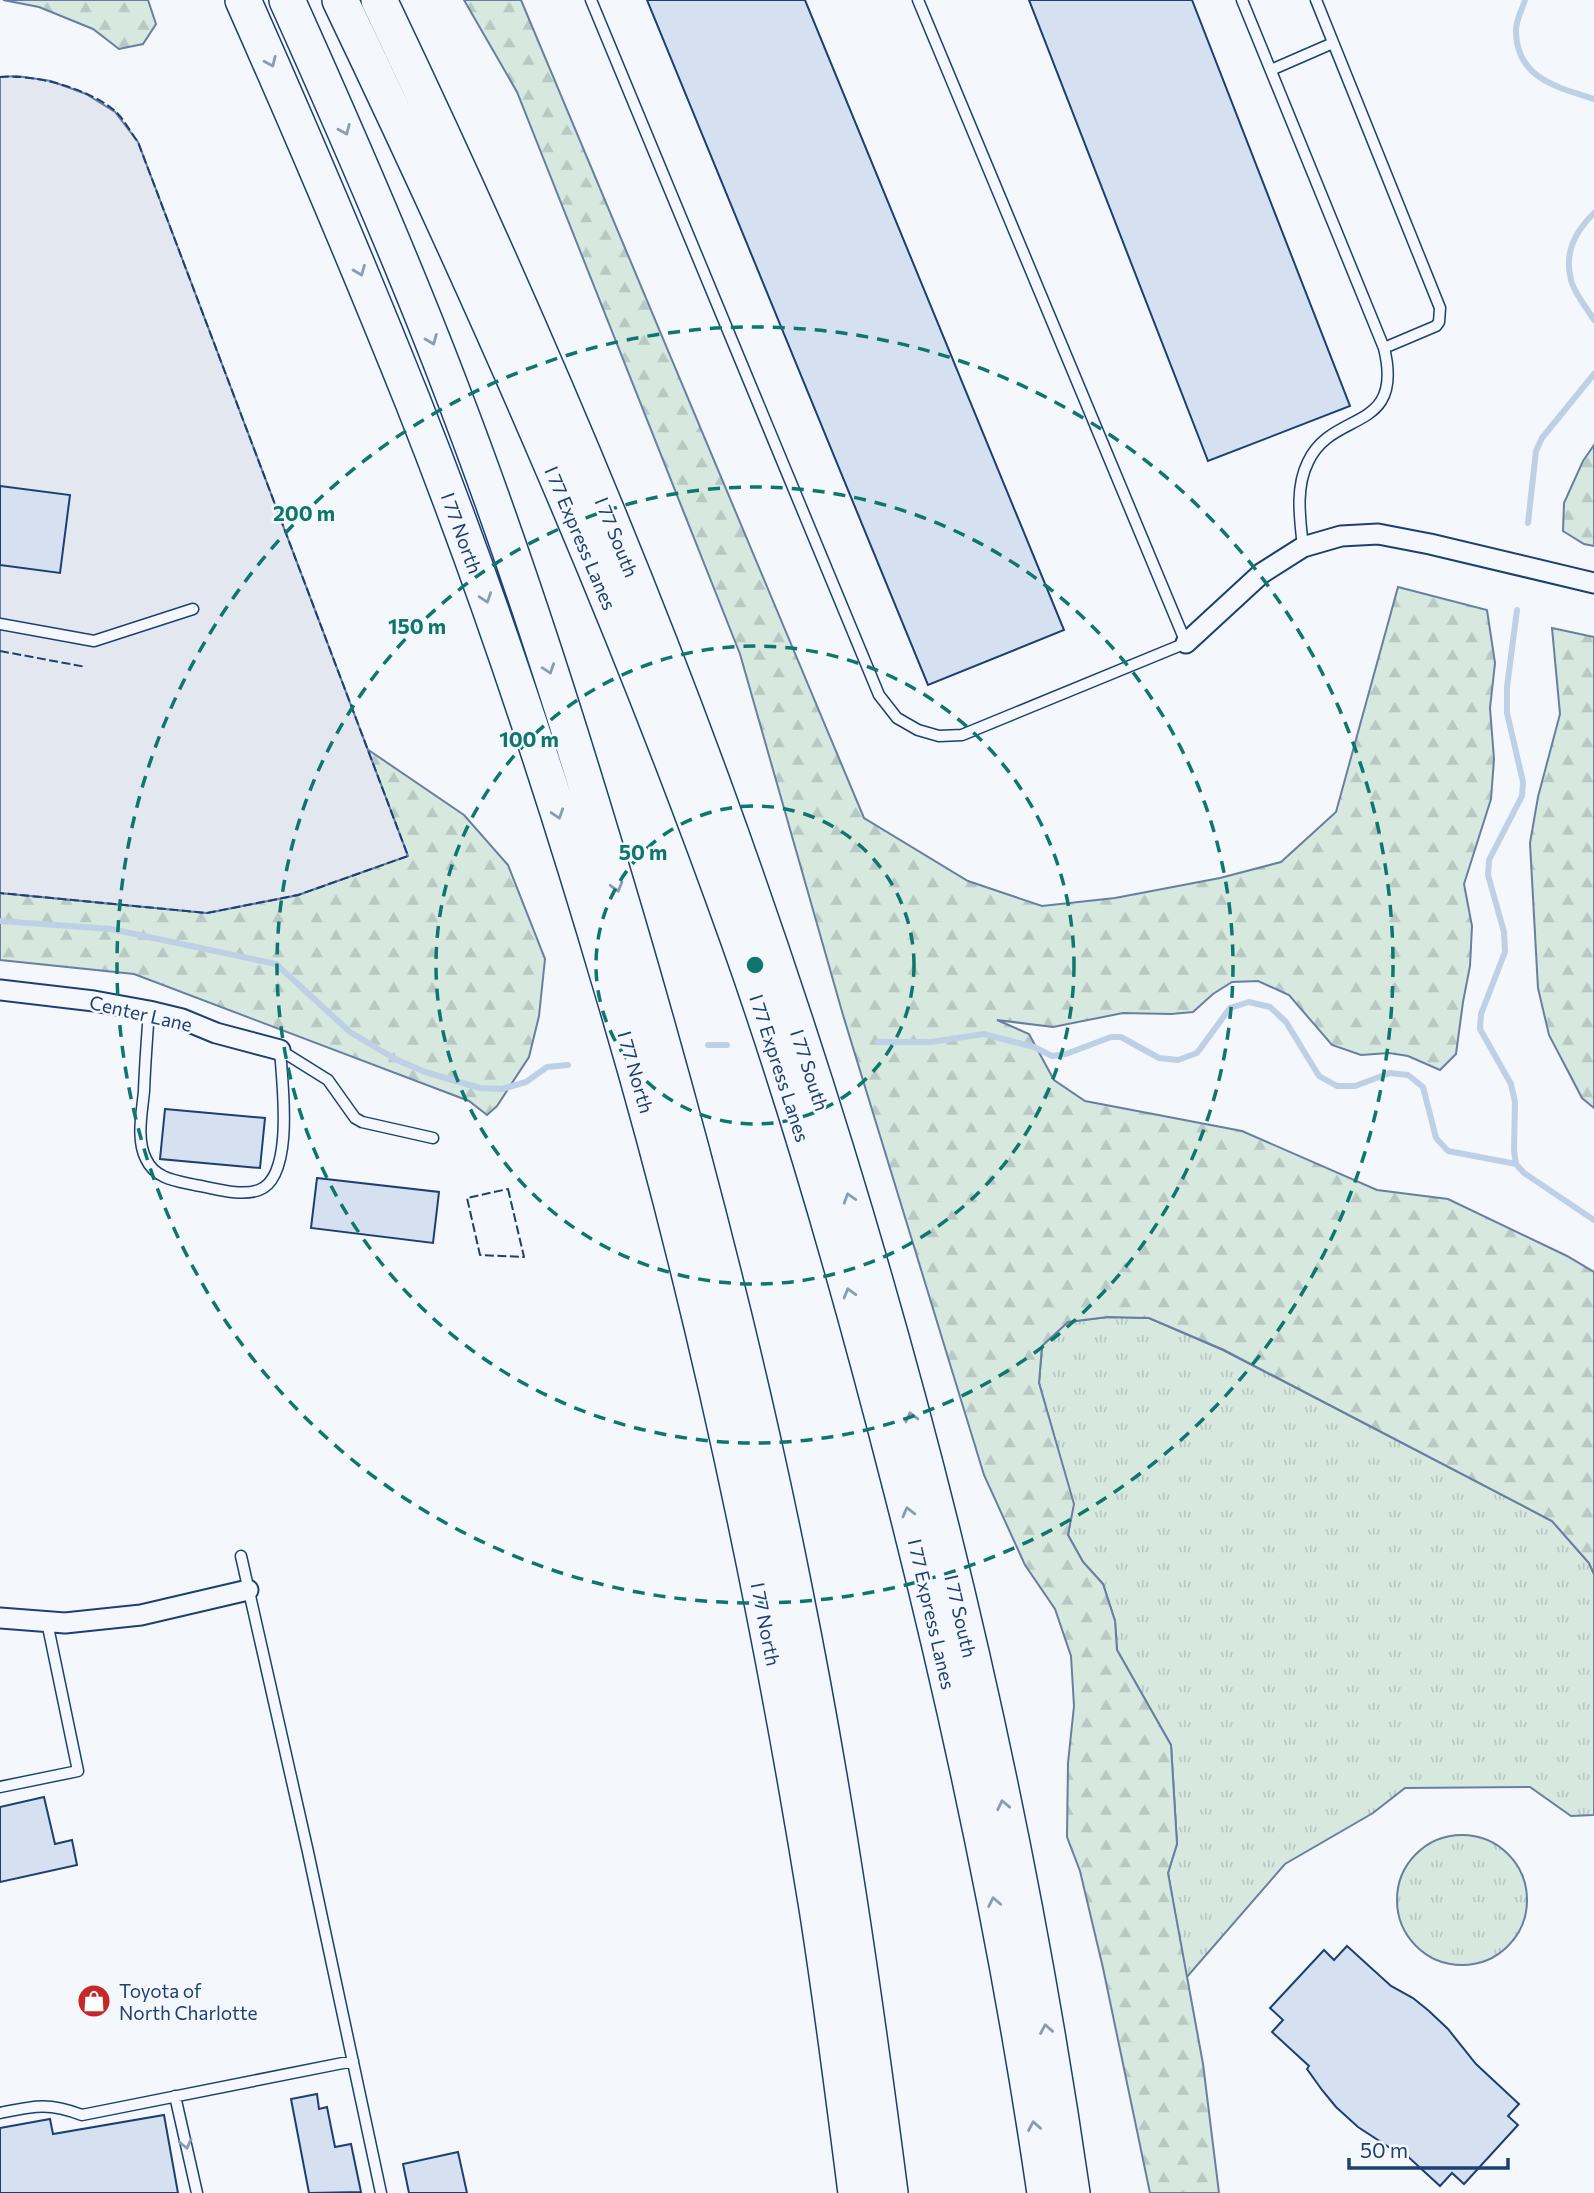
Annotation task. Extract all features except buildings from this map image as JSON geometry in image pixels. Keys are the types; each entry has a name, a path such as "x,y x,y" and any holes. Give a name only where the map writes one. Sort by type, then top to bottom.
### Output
{"highway":[{"name":"I 77 North","path":"243,0 357,262 469,551 533,735 618,1007 694,1295 762,1598 818,1912 856,2193"},
{"path":"287,0 395,247 453,392 505,538 602,836 688,1136 763,1438 797,1605 850,1908 890,2193"},
{"name":"I 77 Express Lanes","path":"340,0 445,224 620,630 741,946 789,1094 877,1394 952,1697 1014,2003 1045,2193"},
{"name":"I 77 South","path":"379,0 477,210 601,497 715,790 816,1086 904,1387 979,1691 1012,1845 1072,2193"}],"street":[{"path":"1186,643 1262,573 1303,547 1342,536 1378,534 1594,583"},
{"name":"Center Lane","path":"0,989 149,1011 280,1050"},
{"path":"0,1618 65,1623 141,1615 248,1590"}],"lane":[{"path":"591,0 879,695 897,718 918,730 939,736 962,736 1186,643 918,0"},
{"path":"1242,0 1384,348 1388,367 1388,382 1382,400 1371,413 1320,443 1308,461 1301,482 1303,547"},
{"path":"1316,0 1440,308 1436,326 1384,348"},
{"path":"1271,70 1334,43"},
{"path":"0,624 94,641 192,610"},
{"path":"149,1011 141,1138 146,1159 153,1170 169,1180 239,1192 257,1191 268,1185 276,1172 282,1150 283,1094 280,1050"},
{"path":"280,1050 328,1080 355,1118 362,1122 433,1138"},
{"path":"241,1556 381,2193"},
{"path":"0,1787 78,1771 47,1622"},
{"path":"0,2113 35,2105 61,2108 82,2115 353,2061"},
{"path":"175,2096 197,2193"}],"green space":[{"path":"3,0 148,0 156,24 143,44 119,49 93,29 39,7"},
{"path":"464,0 521,0 864,818 968,881 1042,906 1115,898 1220,878 1281,862 1336,812 1398,587 1487,610 1495,663 1490,708 1494,759 1491,799 1464,884 1472,926 1470,966 1456,1054 1440,1070 1408,1056 1389,1053 1361,1055 1332,1045 1289,995 1258,981 1232,982 1193,1012 1123,1013 1053,1027 997,1020 1029,1034 1054,1080 1085,1101 1242,1131 1377,1190 1448,1199 1567,1256 1594,1272 1594,1574 1589,1563 1552,1521 1224,1350 1149,1318 1108,1317 1068,1322 1042,1346 1039,1383 1074,1504 1068,1535 1083,1562 1103,1584 1115,1621 1117,1650 1171,1745 1177,1844 1168,1873 1203,2064 1219,2193 1150,2193 1103,1968 1080,1871 1067,1837 1068,1763 1074,1706 1071,1656 1055,1609 1025,1565 984,1475 843,1015 740,654 517,92"},
{"path":"1594,445 1594,546 1584,544 1563,531 1564,503 1583,461"},
{"path":"1552,628 1594,637 1594,1108 1582,1098 1549,1035 1538,988 1530,843 1538,797 1560,714"},
{"path":"367,749 464,815 508,865 545,959 539,1016 529,1057 497,1106 487,1115 469,1101 134,974 0,960 0,893 207,913 298,895 407,856"},
{"path":"1108,1317 1149,1318 1223,1350 1552,1521 1589,1563 1594,1574 1594,1815 1571,1816 1530,1787 1405,1788 1373,1813 1285,1864 1186,1978 1168,1873 1177,1844 1171,1745 1117,1650 1115,1621 1103,1584 1083,1562 1068,1535 1073,1504 1039,1383 1042,1346 1067,1322"},
{"path":"1462,1835 1487,1840 1508,1854 1522,1875 1527,1900 1522,1925 1508,1946 1487,1960 1462,1965 1437,1960 1416,1946 1402,1925 1397,1900 1402,1875 1416,1854 1437,1840"}],"shaded area":[{"path":"17,76 51,81 86,94 115,112 138,142 408,856 298,895 207,913 0,893 0,77"}],"waterway":[{"path":"1525,0 1516,28 1518,48 1524,61 1542,79 1594,99"},
{"path":"1594,213 1577,235 1569,260 1573,285 1594,320"},
{"path":"1528,523 1536,451 1542,438 1594,374"},
{"path":"1517,610 1507,687 1507,713 1523,782 1522,796 1489,860 1488,875 1504,932 1505,952 1481,1014 1480,1029 1511,1084 1515,1102 1516,1164 1524,1173 1594,1220"},
{"path":"0,921 111,929 276,964 350,1032 395,1059 425,1072 480,1088 502,1089 526,1082 547,1067 568,1065"},
{"path":"878,1042 931,1042 984,1034 1034,1047 1052,1056 1066,1054 1111,1037 1121,1037 1159,1058 1178,1060 1197,1053 1230,1008 1249,1002 1270,1007 1286,1022 1319,1076 1337,1086 1355,1086 1390,1073 1408,1075 1423,1087 1436,1138 1448,1151 1516,1164"},
{"path":"708,1045 727,1045"}],"fence":[{"path":"0,77 44,80 76,89 115,111 138,142 408,856 298,895 207,913 0,893"},
{"path":"0,651 86,667"},
{"path":"508,1189 524,1257 480,1255 467,1198 508,1189"}],"place":[{"name":"Toyota of North Charlotte","path":"94,2001"}]}
